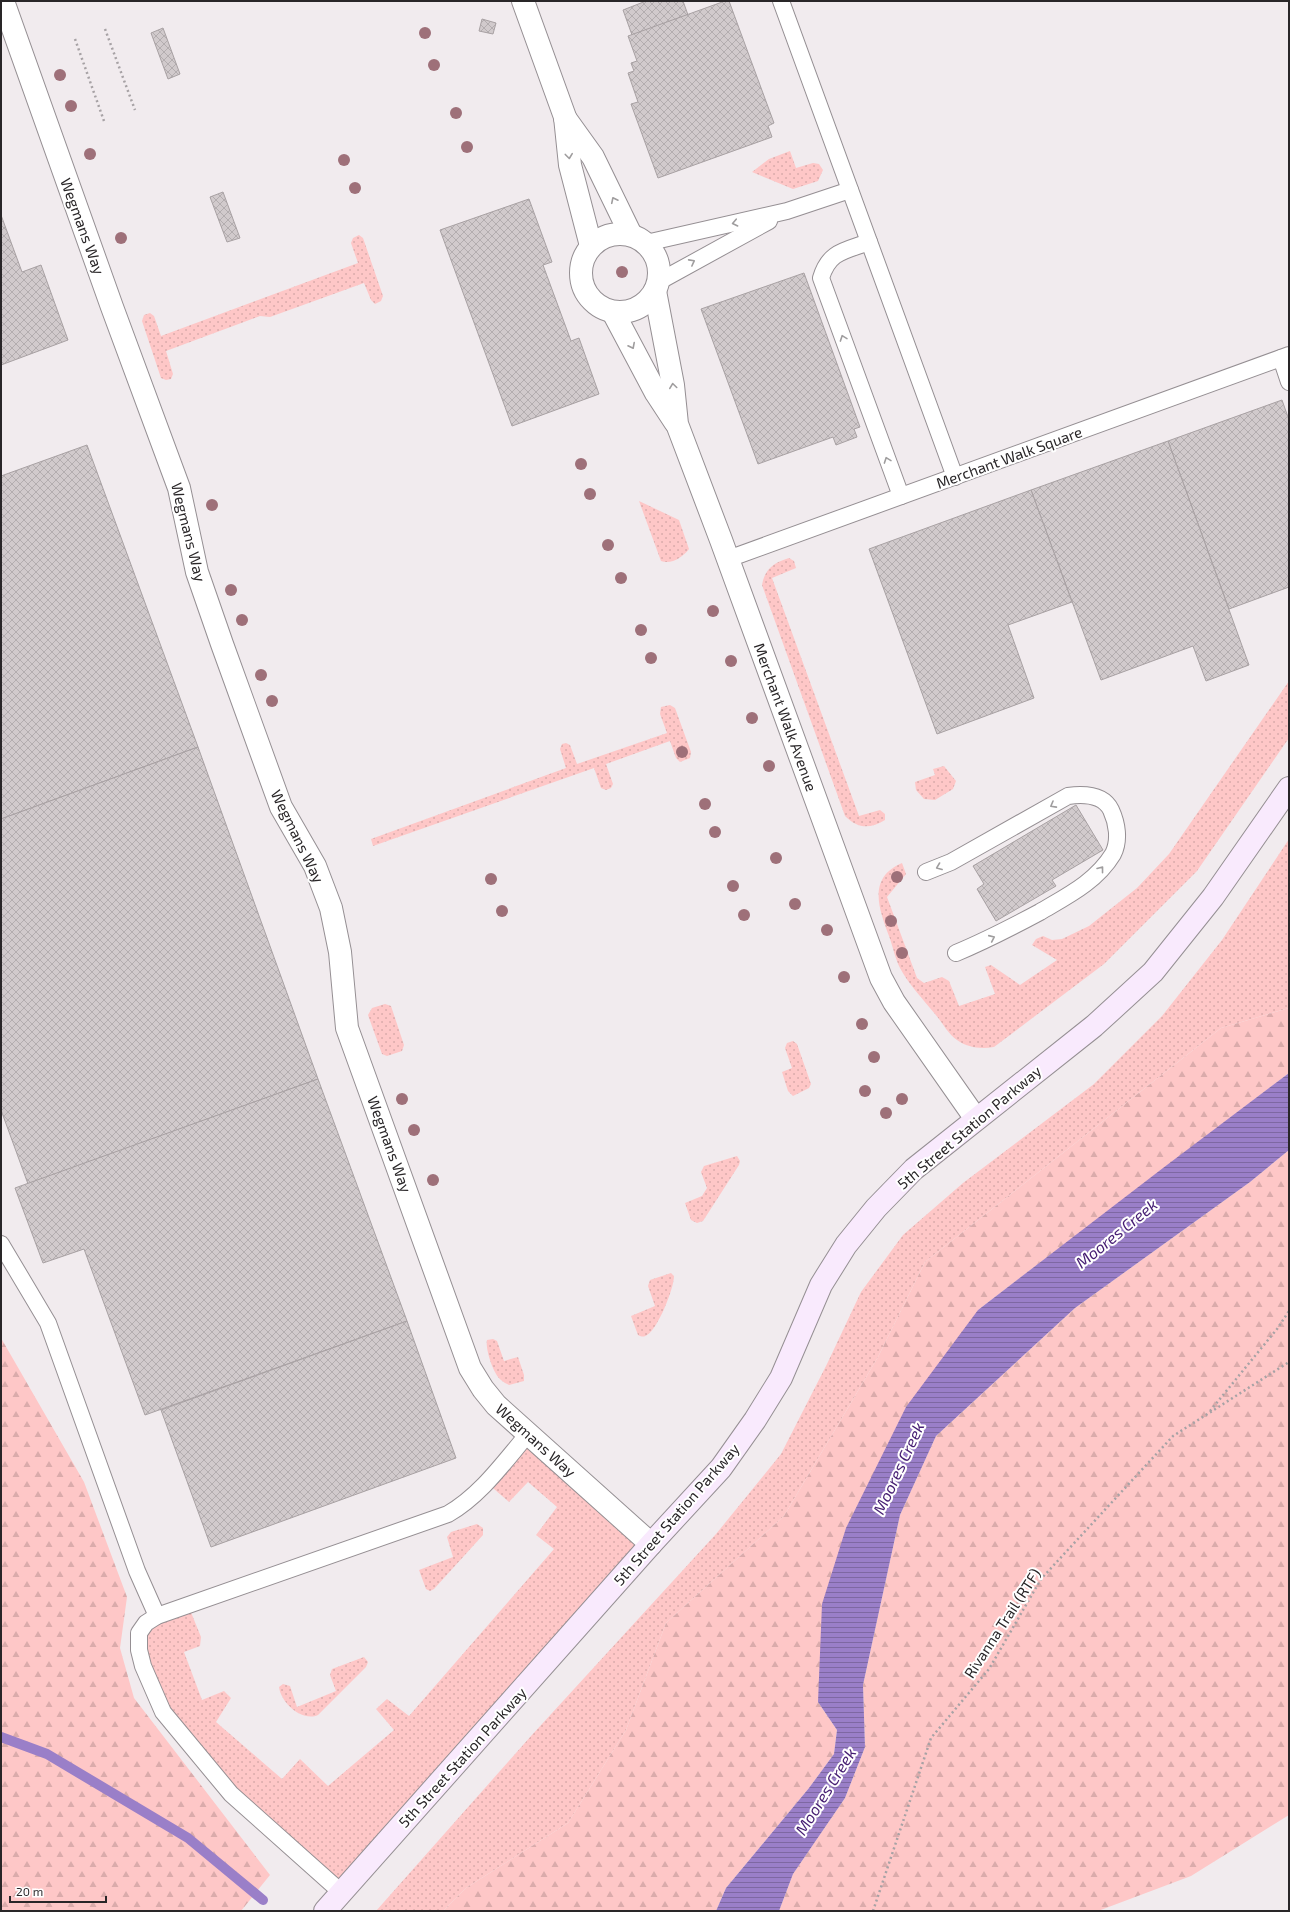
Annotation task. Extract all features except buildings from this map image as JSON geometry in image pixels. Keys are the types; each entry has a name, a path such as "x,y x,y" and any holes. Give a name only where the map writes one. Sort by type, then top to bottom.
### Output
{"street":[{"name":"Wegmans Way","path":"3,1 109,300 179,488 197,572 222,644 281,807 315,866 331,908 340,952 347,1028 470,1368 483,1389 496,1405 651,1544"},
{"path":"523,1 564,117 570,165 591,246"},
{"path":"564,117 593,157 638,239 653,252 657,261 659,271 656,286 647,301 637,308 626,312 613,312 603,308 594,302 582,283 580,272 583,260 591,246 604,236 615,234 638,239"},
{"name":"Merchant Walk Avenue","path":"656,286 673,385 677,424 728,559 881,978 894,1002 976,1119"},
{"path":"613,312 656,392 677,424"},
{"name":"5th Street Station Parkway","path":"325,1911 651,1544 721,1468 755,1420 781,1378 820,1285 846,1245 876,1208 914,1169 1094,1026 1153,972 1213,897 1289,788"}],"lane":[{"path":"781,1 955,477"},
{"path":"638,239 787,211 850,190"},
{"path":"656,286 787,211"},
{"path":"869,242 837,254 825,264 821,278 901,496"},
{"path":"1285,357 1289,382"},
{"name":"Merchant Walk Square","path":"728,559 1285,357"},
{"path":"926,872 951,862 1068,796 1082,794 1099,798 1109,808 1117,823 1117,839 1113,853 1098,873 1073,893 997,936 956,953"},
{"path":"1,1244 48,1323 137,1571 157,1616"},
{"path":"342,1892 231,1794 163,1712 143,1666 139,1650 139,1633 146,1623 157,1616 448,1514 462,1506 474,1496 528,1434"}],"path":[{"path":"105,29 135,110"},
{"path":"75,39 104,121"},
{"path":"1208,1414 1278,1329 1289,1311"},
{"name":"Rivanna Trail (RTF)","path":"873,1911 931,1738 989,1669 1041,1579 1173,1436 1289,1362"}],"green space":[{"path":"790,151 796,168 813,163 819,164 823,170 818,181 793,189 752,172 769,159"},
{"path":"359,235 363,238 383,296 381,301 375,304 371,300 364,283 270,317 260,316 166,351 173,374 171,379 166,380 161,378 142,321 144,315 150,313 154,316 161,336 358,263 351,243 353,238"},
{"path":"639,501 679,520 689,549 684,555 673,561 661,561"},
{"path":"789,558 794,561 796,568 772,578 859,816 880,810 885,814 885,820 874,825 859,825 845,816 762,585 765,575 771,567 778,562"},
{"path":"1289,681 1289,738 1197,871 1104,964 994,1047 979,1048 970,1046 961,1043 954,1037 912,986 898,964 879,905 880,886 884,877 891,869 902,863 906,874 887,897 917,978 924,983 942,977 949,981 959,1006 995,994 985,967 991,965 1020,985 1057,960 1032,945 1036,939 1043,936 1052,940 1062,939 1089,926 1137,888 1169,854"},
{"path":"670,705 675,708 691,752 690,758 680,762 676,758 670,741 606,764 613,784 611,788 606,790 601,788 594,768 373,846 371,839 566,768 560,749 562,744 566,743 570,745 577,764 667,733 660,714 661,707"},
{"path":"944,766 956,781 953,789 935,800 924,799 916,790 915,782 935,775 933,769"},
{"path":"1289,839 1289,1008 1221,1028 925,1262 878,1357 784,1516 666,1623 626,1730 568,1823 466,1888 443,1911 376,1911 531,1736 716,1534 781,1454 827,1364 861,1292 903,1235 963,1183 1094,1084 1162,1016 1222,940"},
{"path":"385,1004 391,1006 404,1045 402,1051 387,1056 382,1054 368,1015 372,1008"},
{"path":"1289,1008 1289,1073 978,1310 818,1702 837,1730 834,1754 809,1788 726,1888 716,1911 443,1911 466,1888 568,1823 626,1730 666,1623 784,1516 878,1357 925,1262 1221,1028"},
{"path":"793,1041 797,1044 811,1084 809,1088 793,1096 788,1091 782,1072 792,1068 785,1048 787,1043"},
{"path":"1289,1150 1289,1815 1191,1876 1098,1911 779,1911 793,1874 845,1798 865,1747 863,1685 900,1515 936,1436 1075,1308 1250,1182"},
{"path":"737,1156 740,1161 739,1165 703,1221 697,1223 691,1220 685,1203 702,1196 707,1188 701,1172 704,1166"},
{"path":"671,1273 674,1276 671,1289 656,1325 647,1335 638,1335 631,1316 655,1306 648,1286 650,1280"},
{"path":"1,1338 84,1482 127,1597 120,1648 134,1698 270,1875 241,1911 1,1911"},
{"path":"493,1339 497,1341 504,1361 518,1357 524,1375 524,1381 509,1385 498,1377 490,1361 487,1349 487,1340"},
{"path":"528,1434 651,1544 342,1893 302,1856 163,1712 143,1666 146,1623 188,1605 201,1637 200,1646 184,1652 202,1700 224,1691 231,1698 216,1722 282,1779 300,1759 328,1786 394,1730 376,1709 387,1699 409,1716 554,1549 536,1535 557,1507 528,1482 509,1502 486,1482"},
{"path":"477,1524 483,1528 483,1535 434,1589 430,1591 426,1589 419,1570 453,1557 447,1537 451,1532"},
{"path":"364,1657 368,1662 366,1667 318,1715 305,1716 293,1710 288,1705 281,1693 279,1687 283,1684 290,1686 297,1707 336,1691 330,1675 332,1669"}],"water":[{"name":"Moores Creek","path":"1289,1073 1289,1150 1250,1182 1075,1308 936,1436 900,1515 863,1685 865,1747 845,1798 793,1874 779,1911 716,1911 726,1888 809,1788 834,1754 837,1730 818,1702 822,1604 846,1528 906,1407 978,1310"}],"waterway":[{"path":"1,1737 47,1754 188,1838 263,1900"}]}
